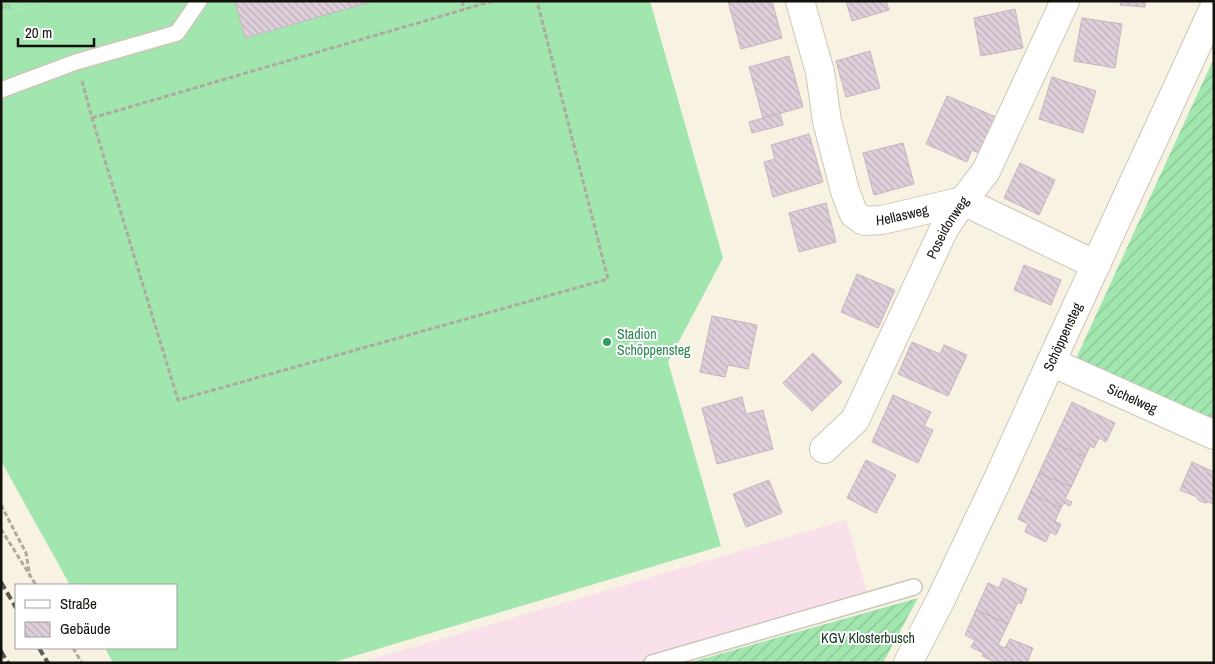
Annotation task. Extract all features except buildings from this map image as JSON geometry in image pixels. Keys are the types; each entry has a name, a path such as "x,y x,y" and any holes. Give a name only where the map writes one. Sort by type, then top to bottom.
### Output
{"street":[{"name":"Hellasweg","path":"800,1 820,72 827,121 845,191 854,214 864,220 873,221 962,201"},
{"name":"Poseidonweg","path":"824,449 855,420 944,229 962,201 986,171 1065,1"},
{"name":"Schöppensteg","path":"908,663 993,490 1050,362 1214,8"},
{"path":"962,201 1096,265"},
{"name":"Sichelweg","path":"1050,362 1214,435"}],"lane":[{"path":"1,90 76,62 177,33 199,1"},
{"path":"652,663 914,587"}],"path":[{"path":"462,1 464,9"},
{"path":"92,118 493,1"},
{"path":"76,62 178,400 608,278 537,1"},
{"path":"1,505 26,554 30,577"},
{"path":"1,528 35,584"},
{"path":"74,649 82,663"}],"shaded area":[{"path":"846,520 868,596 635,663 359,663"}],"green space":[{"path":"1,1 50,1 1,15"},
{"path":"50,1 650,1 723,258 668,362 721,546 331,663 113,663 106,649 178,649 178,584 69,584 1,461 1,15"},
{"path":"1214,58 1214,419 1074,363"},
{"name":"KGV Klosterbusch","path":"918,598 883,663 688,663"}],"railway":[{"path":"1,582 15,606"},
{"path":"40,649 48,663"},
{"path":"1,651 8,663"}],"place":[{"name":"Stadion Schöppensteg","path":"607,342"}]}
